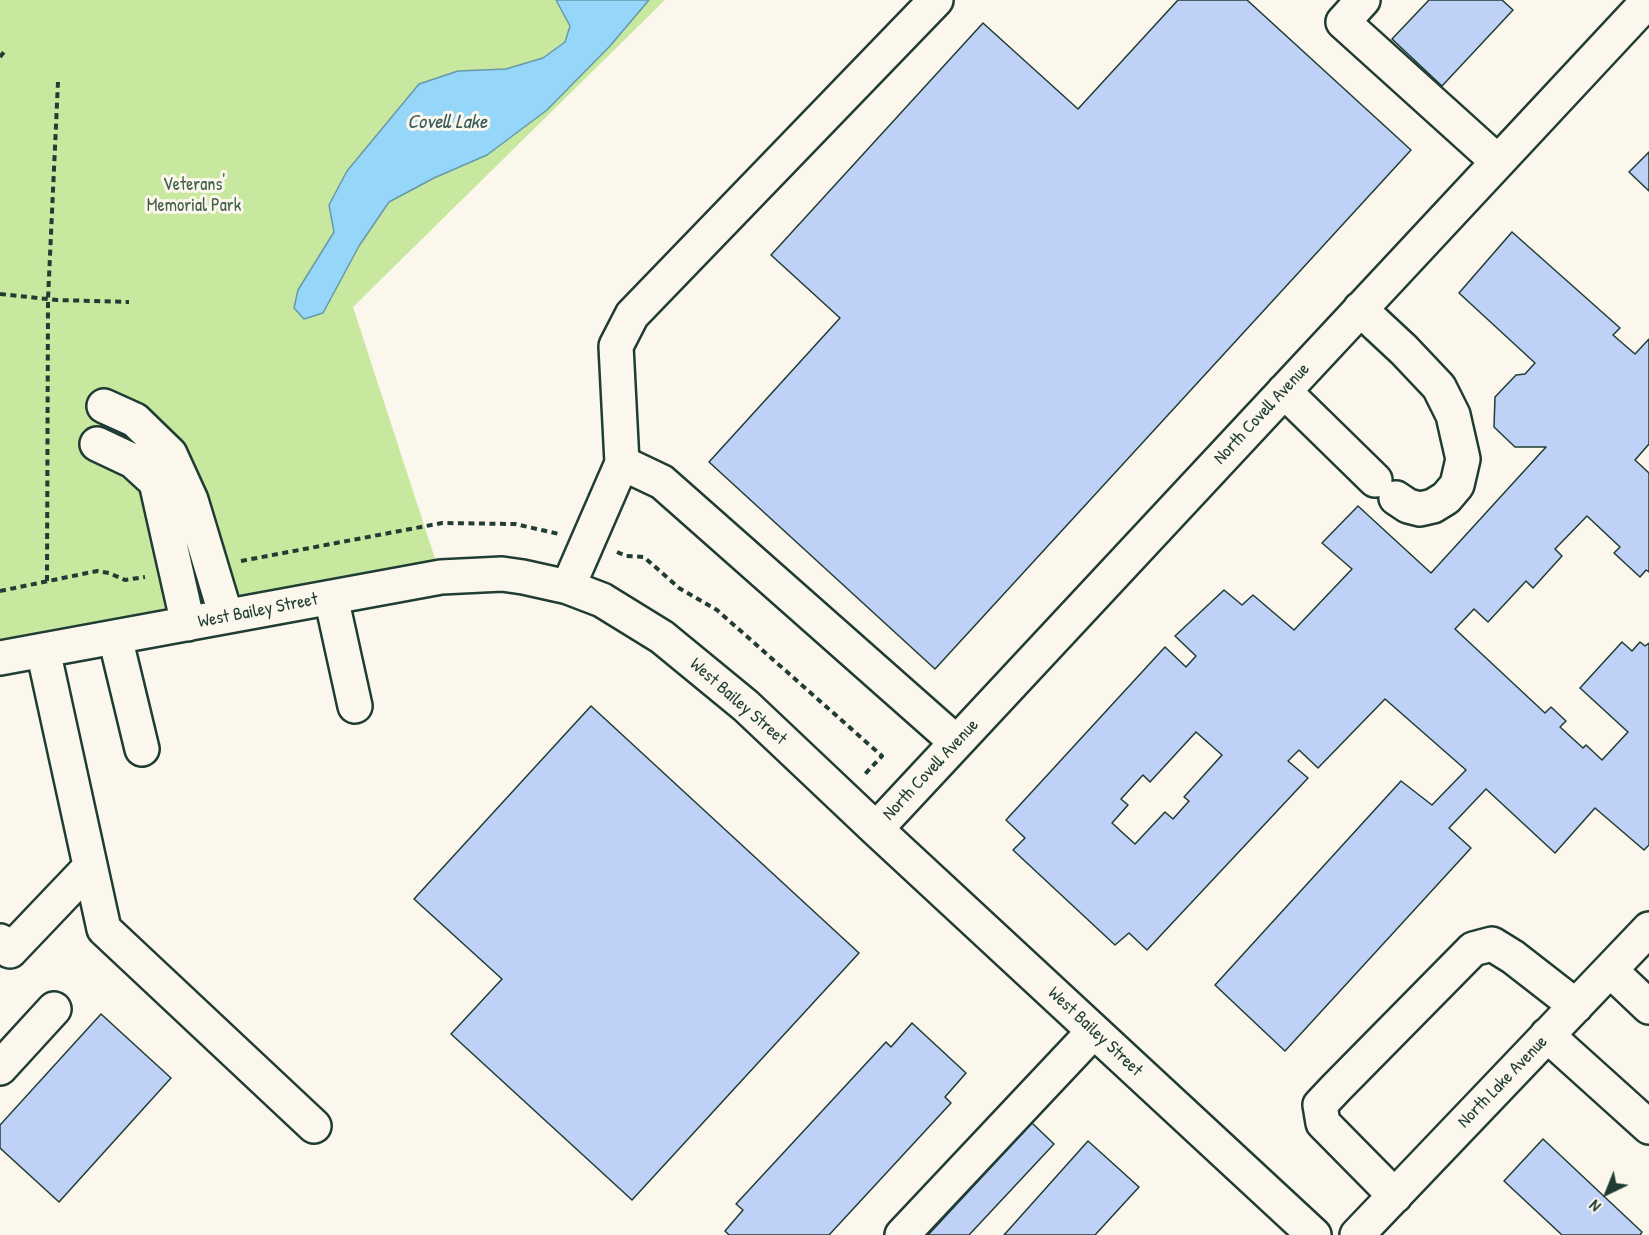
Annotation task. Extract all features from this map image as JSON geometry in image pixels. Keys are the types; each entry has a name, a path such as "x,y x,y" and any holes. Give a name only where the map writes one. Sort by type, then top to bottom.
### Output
{"street":[{"path":"568,587 622,463 616,346 632,315 936,0"},
{"path":"1363,0 1343,22 1498,162"},
{"name":"North Covell Avenue","path":"876,829 1649,0"},
{"path":"1284,391 1386,489 1408,506 1420,509 1433,506 1446,498 1457,485 1463,459 1453,415 1439,387 1360,309"},
{"path":"104,406 135,420 170,454 191,500 226,616"},
{"path":"97,444 133,461 156,483 188,624"},
{"path":"622,463 662,482 956,742"},
{"name":"West Bailey Street","path":"0,658 441,577 492,574 524,577 568,587 602,600 662,637 746,706 1314,1235"},
{"path":"331,597 355,706"},
{"path":"115,637 142,749"},
{"path":"43,650 104,929 314,1126"},
{"path":"0,941 10,951 90,867"},
{"name":"North Lake Avenue","path":"1357,1235 1649,929"},
{"path":"1395,1196 1323,1123 1320,1105 1336,1088 1473,949 1492,944 1513,957 1576,1006"},
{"path":"1610,970 1649,1007"},
{"path":"0,1068 54,1009"},
{"path":"902,1235 1094,1031"},
{"path":"1547,1035 1649,1127"}],"path":[{"path":"0,57 4,52"},
{"path":"47,581 48,299 57,82"},
{"path":"0,294 48,299 129,302"}],"green space":[{"name":"Veterans' Memorial Park","path":"0,0 665,0 353,307 441,577 0,649"}],"water":[{"name":"Covell Lake","path":"556,0 649,0 610,46 547,110 487,155 434,178 389,202 359,246 323,313 304,319 294,308 298,290 334,232 329,205 347,171 419,84 458,71 506,69 543,58 565,42 570,26"}],"building":[{"path":"1178,0 1247,0 1411,150 935,669 709,462 840,318 771,255 983,23 1078,109"},
{"path":"1429,0 1502,0 1513,10 1442,86 1392,39"},
{"path":"1649,152 1649,191 1629,172"},
{"path":"1512,232 1620,328 1613,335 1635,354 1649,339 1649,444 1635,460 1649,473 1649,572 1646,570 1640,577 1614,553 1620,547 1587,516 1555,549 1562,556 1533,588 1526,581 1488,622 1474,609 1455,629 1545,713 1551,707 1566,721 1560,727 1583,748 1586,745 1602,760 1628,732 1580,688 1622,642 1632,651 1640,642 1645,646 1649,643 1649,845 1644,850 1595,808 1555,853 1486,789 1449,828 1471,848 1285,1051 1215,985 1401,781 1432,805 1466,770 1385,699 1318,768 1299,750 1288,761 1308,778 1147,950 1129,933 1115,945 1013,850 1025,838 1006,820 1165,647 1186,667 1196,656 1175,636 1224,590 1242,605 1253,595 1294,630 1352,569 1322,543 1358,506 1431,573 1546,447 1515,447 1494,427 1495,397 1516,375 1525,374 1535,363 1459,293","holes":["1196,732 1222,755 1184,797 1189,801 1173,819 1165,812 1135,844 1112,823 1128,805 1121,799 1143,775 1150,782"]},
{"path":"591,706 859,953 632,1200 451,1034 502,979 414,899"},
{"path":"101,1014 171,1078 59,1202 0,1148 0,1125"},
{"path":"912,1023 966,1073 945,1097 951,1103 829,1235 729,1235 725,1231 743,1210 736,1204 886,1042 891,1047"},
{"path":"1032,1123 1054,1144 969,1235 928,1235"},
{"path":"1543,1139 1642,1232 1640,1235 1562,1235 1504,1181"},
{"path":"1088,1141 1139,1187 1095,1235 1004,1235"}]}
